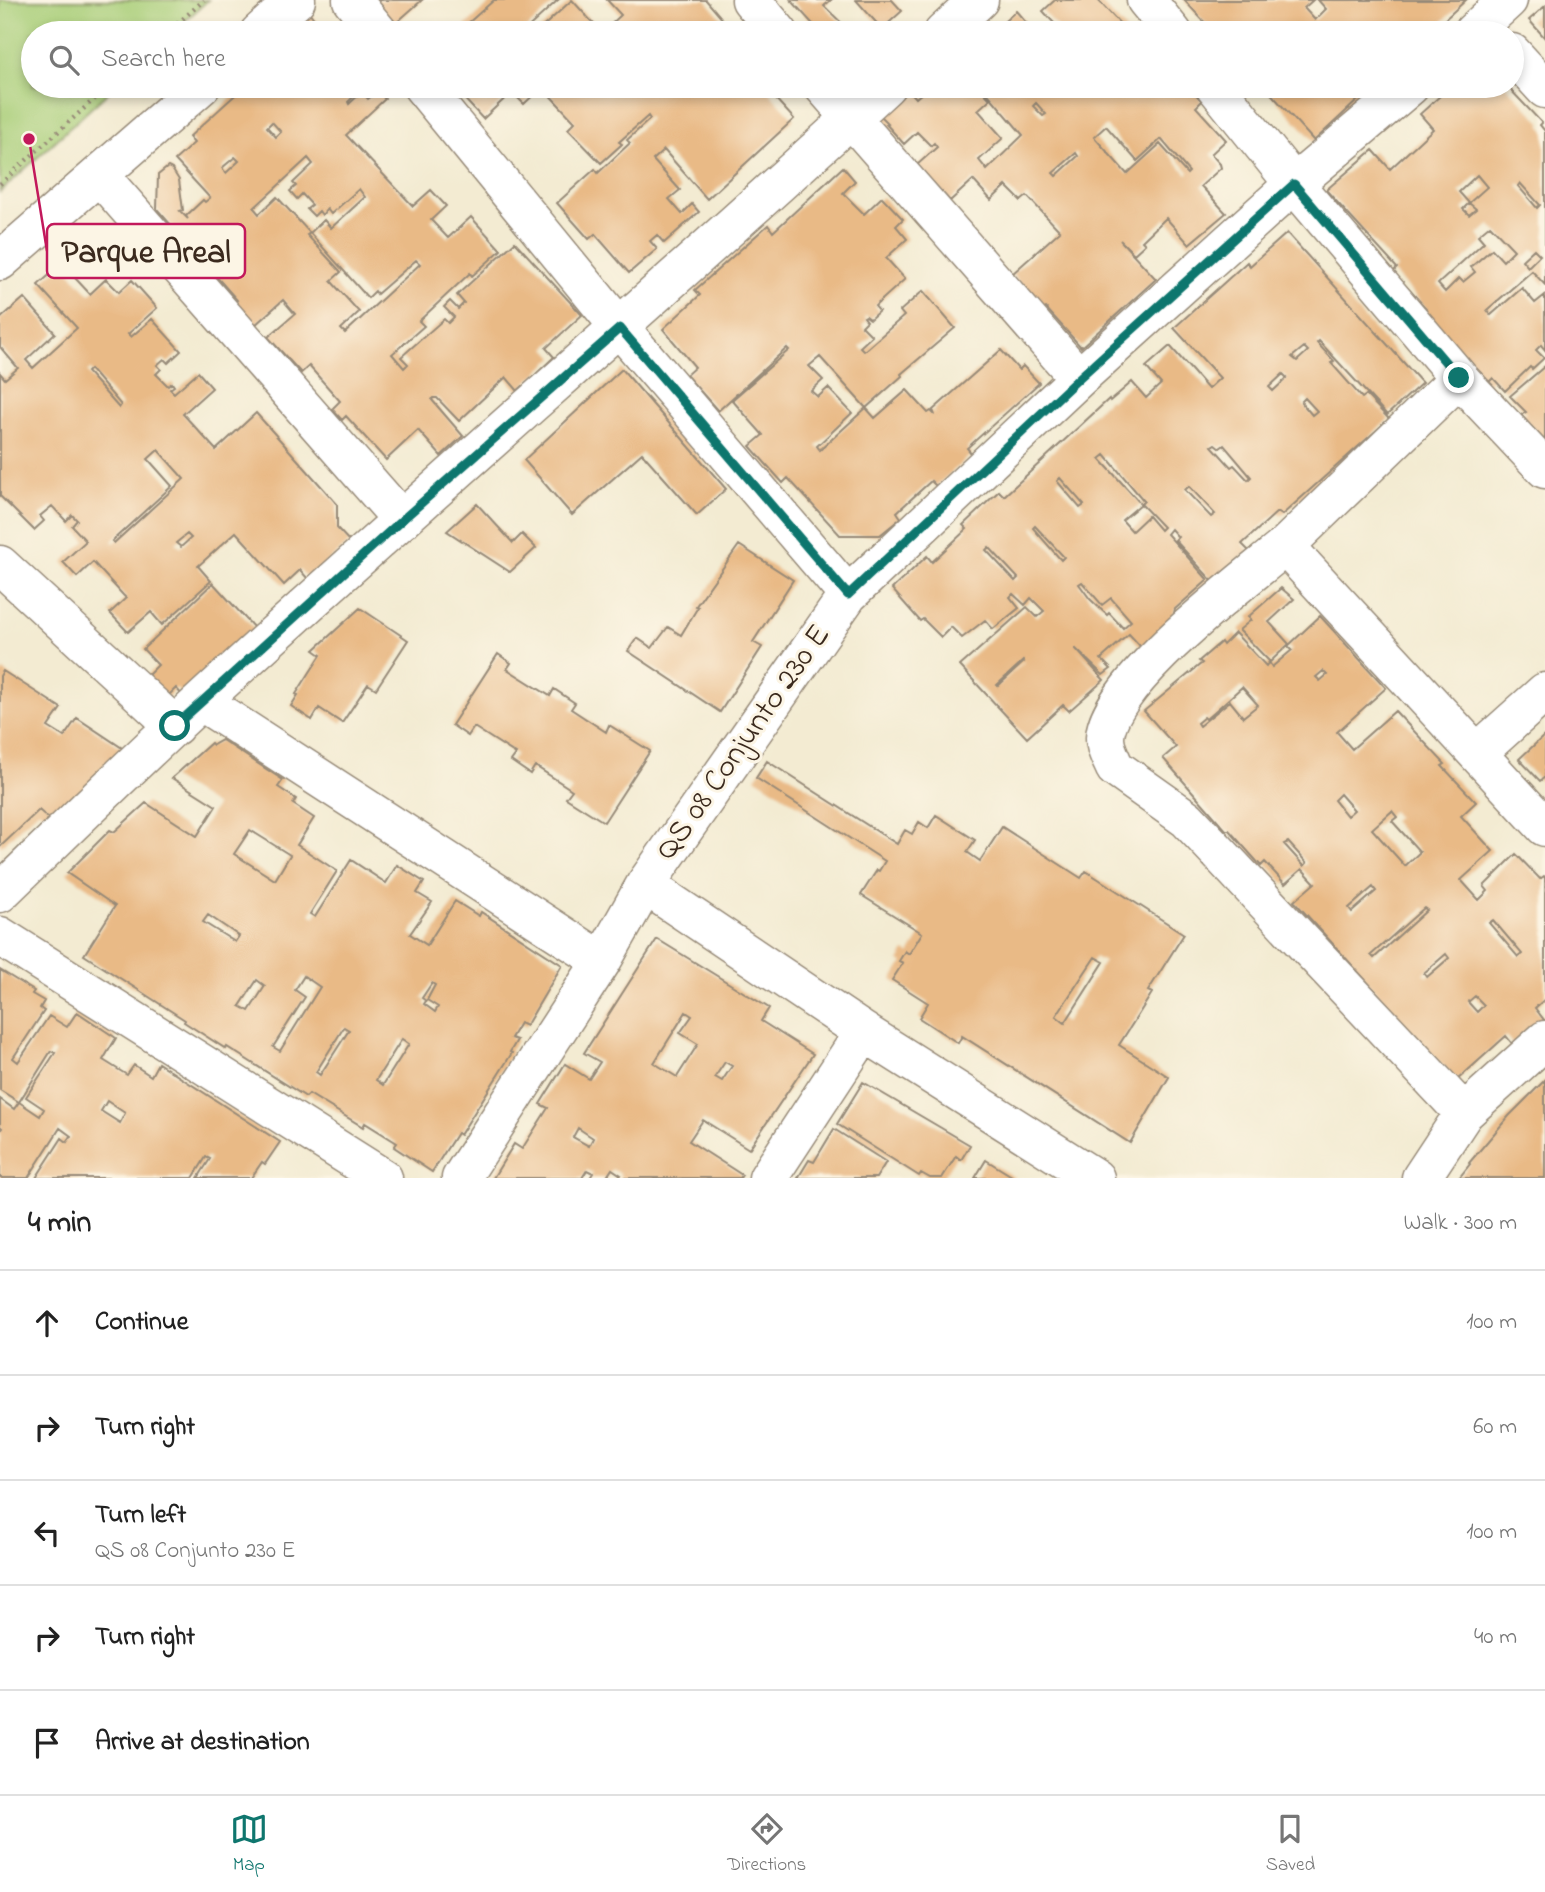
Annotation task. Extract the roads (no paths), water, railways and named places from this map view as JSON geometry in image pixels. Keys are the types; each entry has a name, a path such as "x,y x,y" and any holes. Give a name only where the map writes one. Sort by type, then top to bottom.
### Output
{"street":[{"path":"272,21 296,0"},
{"path":"352,0 369,21"},
{"path":"751,0 769,21"},
{"path":"956,21 979,0"},
{"path":"1146,0 1163,21"},
{"path":"1524,66 1545,89"},
{"path":"0,261 188,98"},
{"path":"432,98 620,328 848,595"},
{"path":"834,98 1079,378"},
{"path":"0,893 188,714 873,98"},
{"path":"1225,98 1459,378 1545,469"},
{"name":"QS 08 Conjunto 230 E","path":"461,1178 602,961 645,885 848,595 1079,378 1294,184 1396,98"},
{"path":"100,176 402,520"},
{"path":"1459,378 1286,546 1158,655 1130,686 1110,720 1105,738 1115,768 1187,819 1464,1113"},
{"path":"1286,546 1545,827"},
{"path":"0,565 188,714 602,961"},
{"path":"1477,753 1545,692"},
{"path":"645,885 864,1032 1095,1178"},
{"path":"0,936 383,1178"},
{"path":"768,1178 864,1032"},
{"path":"1421,1178 1464,1113 1545,1040"}],"place":[{"name":"Parque Areal","path":"29,139"}]}
